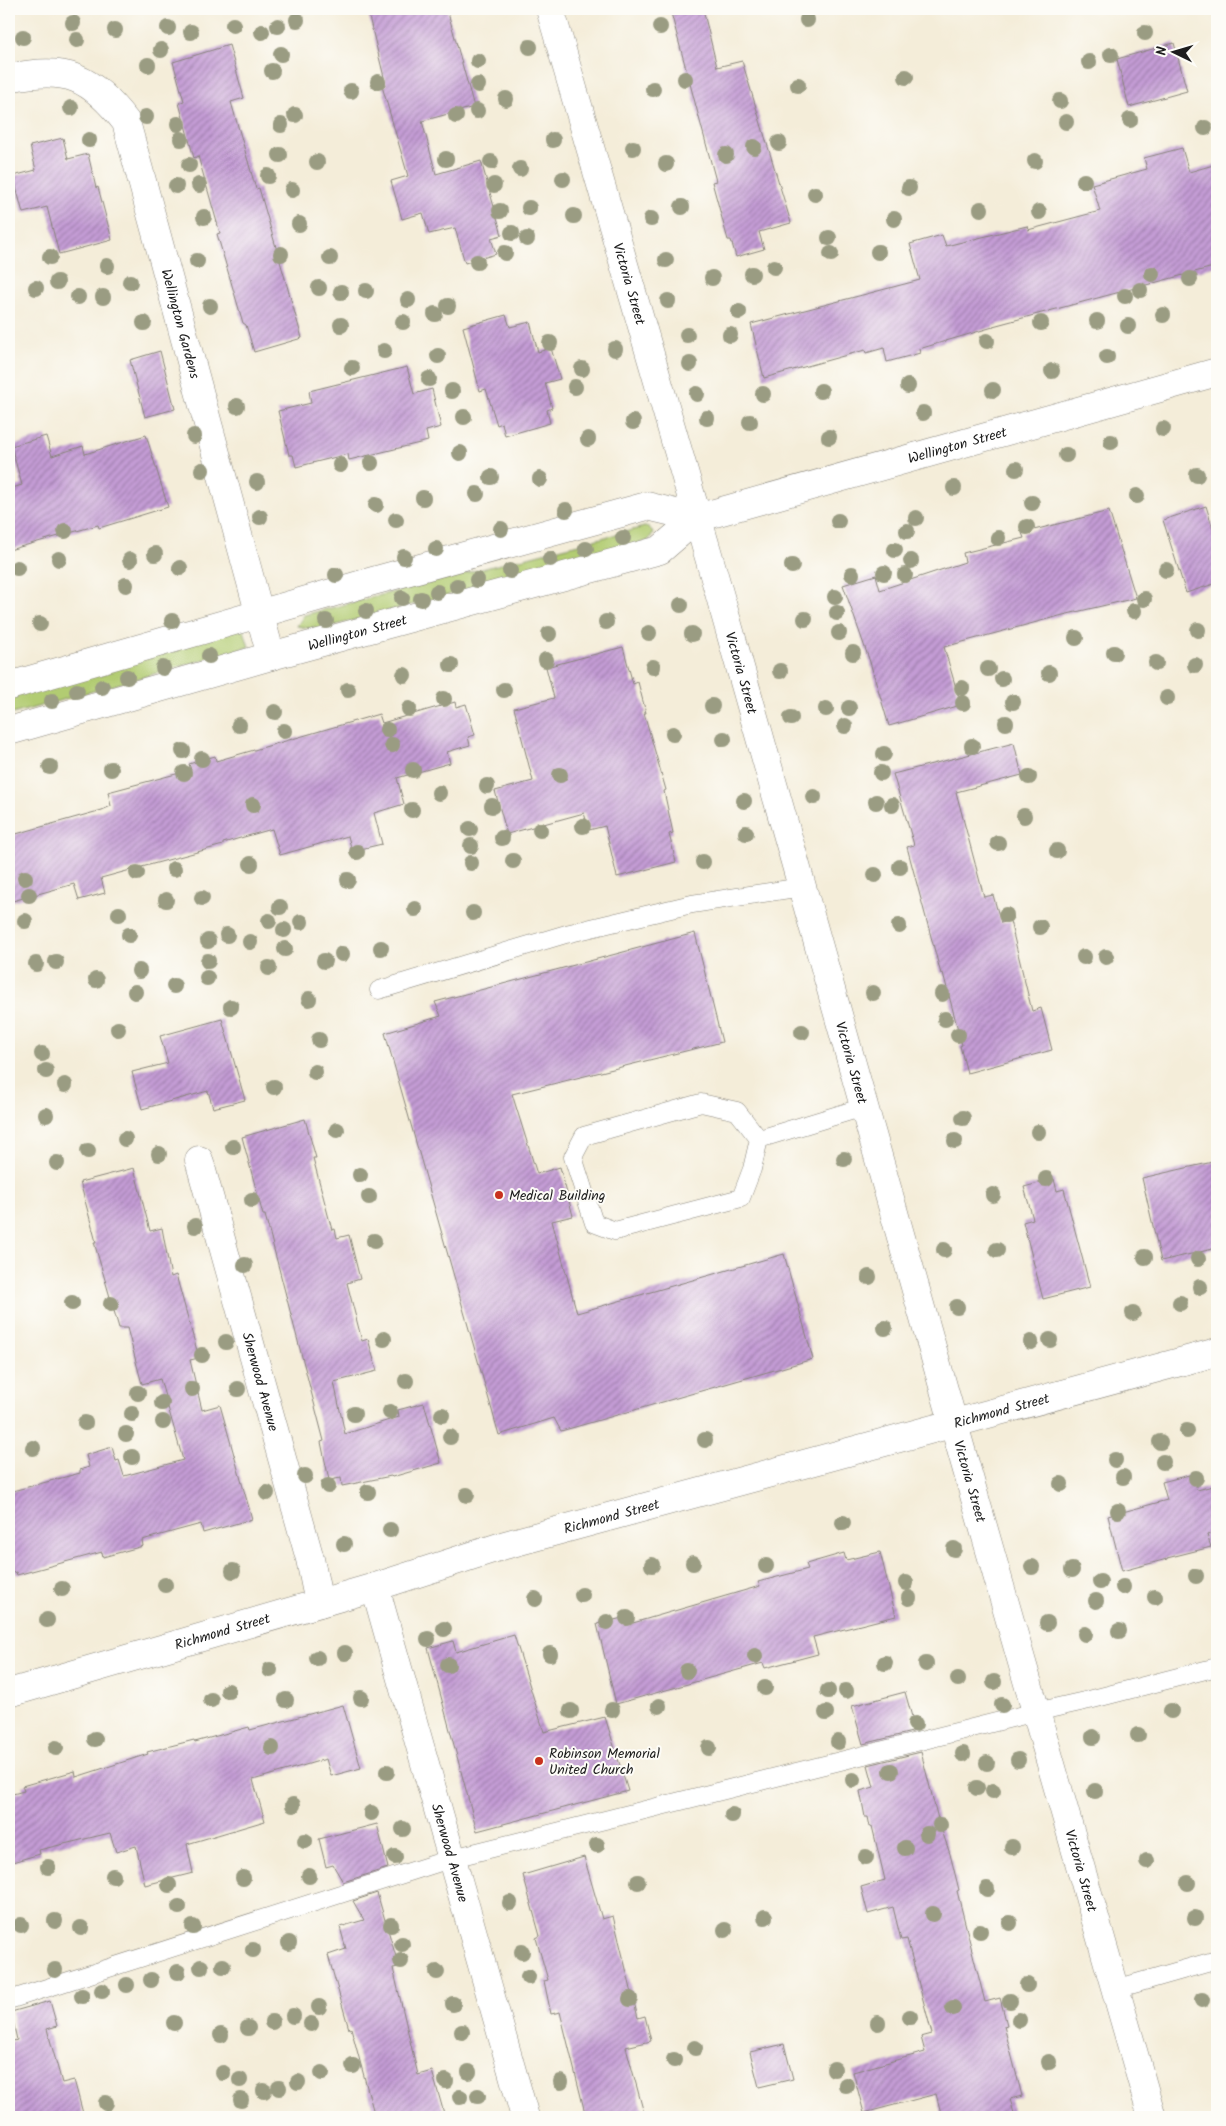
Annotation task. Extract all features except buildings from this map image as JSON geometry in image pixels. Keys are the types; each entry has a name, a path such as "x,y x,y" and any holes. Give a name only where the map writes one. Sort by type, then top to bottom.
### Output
{"street":[{"name":"Victoria Street","path":"550,9 697,518 1152,2117"},
{"name":"Wellington Gardens","path":"9,78 35,72 51,72 84,81 102,94 126,122 271,656"},
{"name":"Wellington Street","path":"9,731 271,656 660,550 697,518 1217,372"},
{"name":"Wellington Street","path":"9,686 647,506 697,518"},
{"name":"Sherwood Avenue","path":"199,1160 310,1559 319,1603"},
{"name":"Richmond Street","path":"9,1693 375,1587 505,1546 1217,1352"},
{"name":"Sherwood Avenue","path":"375,1587 525,2117"}],"lane":[{"path":"379,990 576,932 692,904 802,887"},
{"path":"701,1104 736,1111 759,1139 752,1169 741,1198 615,1231 594,1223 573,1157 584,1136 701,1104"},
{"path":"759,1139 864,1107"},
{"path":"9,2000 453,1858 1089,1700 1217,1666"},
{"path":"1116,1989 1217,1960"}],"green space":[{"path":"649,527 653,533 648,541 318,630 297,626 304,615"},
{"path":"243,627 249,647 9,715 9,696"}],"place":[{"name":"Medical Building","path":"499,1195"},
{"name":"Robinson Memorial United Church","path":"539,1761"}]}
